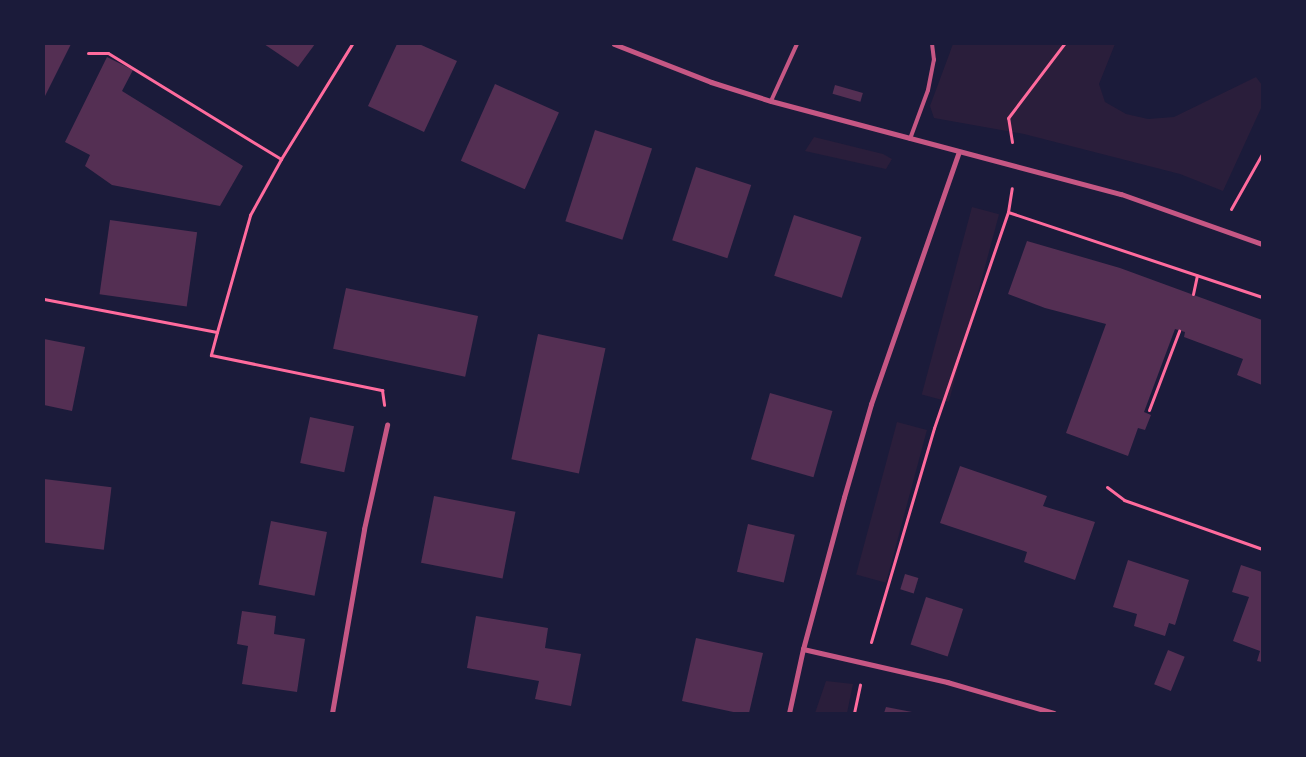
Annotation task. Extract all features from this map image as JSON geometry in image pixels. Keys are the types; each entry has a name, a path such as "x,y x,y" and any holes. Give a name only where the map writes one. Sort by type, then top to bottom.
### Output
{"street":[{"path":"614,44 710,82 771,101 1122,194 1262,244"},
{"path":"789,713 803,649 871,404 959,152"},
{"path":"332,713 364,529 387,425"},
{"path":"803,649 947,682 1054,713"}],"lane":[{"path":"771,101 797,44"},
{"path":"910,139 928,90 934,60 932,44"}],"path":[{"path":"352,44 281,159 250,215 211,355 382,390 387,425"},
{"path":"854,713 864,663 934,428 1008,212 1016,166 1008,118 1064,44"},
{"path":"88,53 108,53 281,159"},
{"path":"1220,229 1262,154"},
{"path":"1008,212 1262,297"},
{"path":"1192,294 1197,274"},
{"path":"44,300 217,332"},
{"path":"1149,410 1179,331"},
{"path":"1108,487 1124,500 1262,549"}],"shaded area":[{"path":"953,44 1115,44 1099,84 1105,102 1126,114 1148,119 1174,117 1256,77 1262,85 1262,106 1223,191 1180,174 1024,134 934,118 930,106"},
{"path":"814,137 883,154 892,159 886,169 805,151"},
{"path":"972,207 999,214 949,402 922,394"},
{"path":"897,422 927,430 886,583 856,575"},
{"path":"826,681 853,684 847,713 815,713"}],"building":[{"path":"44,44 71,44 44,98"},
{"path":"264,44 315,44 298,67"},
{"path":"397,44 419,44 457,61 424,132 368,106"},
{"path":"107,57 133,70 122,91 243,166 220,206 112,185 85,166 90,155 65,142"},
{"path":"495,84 559,112 525,189 461,161"},
{"path":"835,85 863,93 860,102 833,94"},
{"path":"595,130 652,149 622,240 565,221"},
{"path":"696,167 751,185 727,258 672,240"},
{"path":"794,215 862,237 842,298 774,276"},
{"path":"110,220 197,232 187,307 100,294"},
{"path":"1027,241 1120,268 1262,320 1262,385 1237,375 1243,359 1184,337 1185,332 1175,329 1144,412 1151,415 1145,430 1138,428 1128,456 1066,433 1106,324 1045,308 1008,294"},
{"path":"346,288 478,316 465,377 333,349"},
{"path":"538,334 605,348 579,474 511,459"},
{"path":"44,339 85,347 72,411 44,405"},
{"path":"770,393 832,411 813,477 751,459"},
{"path":"310,417 354,426 344,472 300,463"},
{"path":"960,466 1047,496 1043,506 1095,522 1075,580 1024,562 1027,552 940,523"},
{"path":"44,479 111,487 104,550 44,542"},
{"path":"434,496 515,512 503,579 421,563"},
{"path":"271,521 327,532 315,596 259,585"},
{"path":"748,524 795,535 784,583 737,572"},
{"path":"1128,560 1189,580 1175,625 1169,623 1165,636 1134,626 1137,614 1113,607"},
{"path":"1241,565 1262,572 1262,662 1257,661 1260,651 1233,641 1249,597 1232,592"},
{"path":"905,574 918,578 914,593 900,589"},
{"path":"926,597 963,609 948,657 911,645"},
{"path":"242,611 276,616 274,634 305,639 297,692 242,684 248,646 237,644"},
{"path":"476,616 548,628 545,648 581,654 571,706 535,699 539,681 467,668"},
{"path":"696,638 763,653 749,713 738,713 682,701"},
{"path":"1168,650 1185,657 1171,691 1154,684"},
{"path":"886,707 912,712 912,713 884,713"}]}
